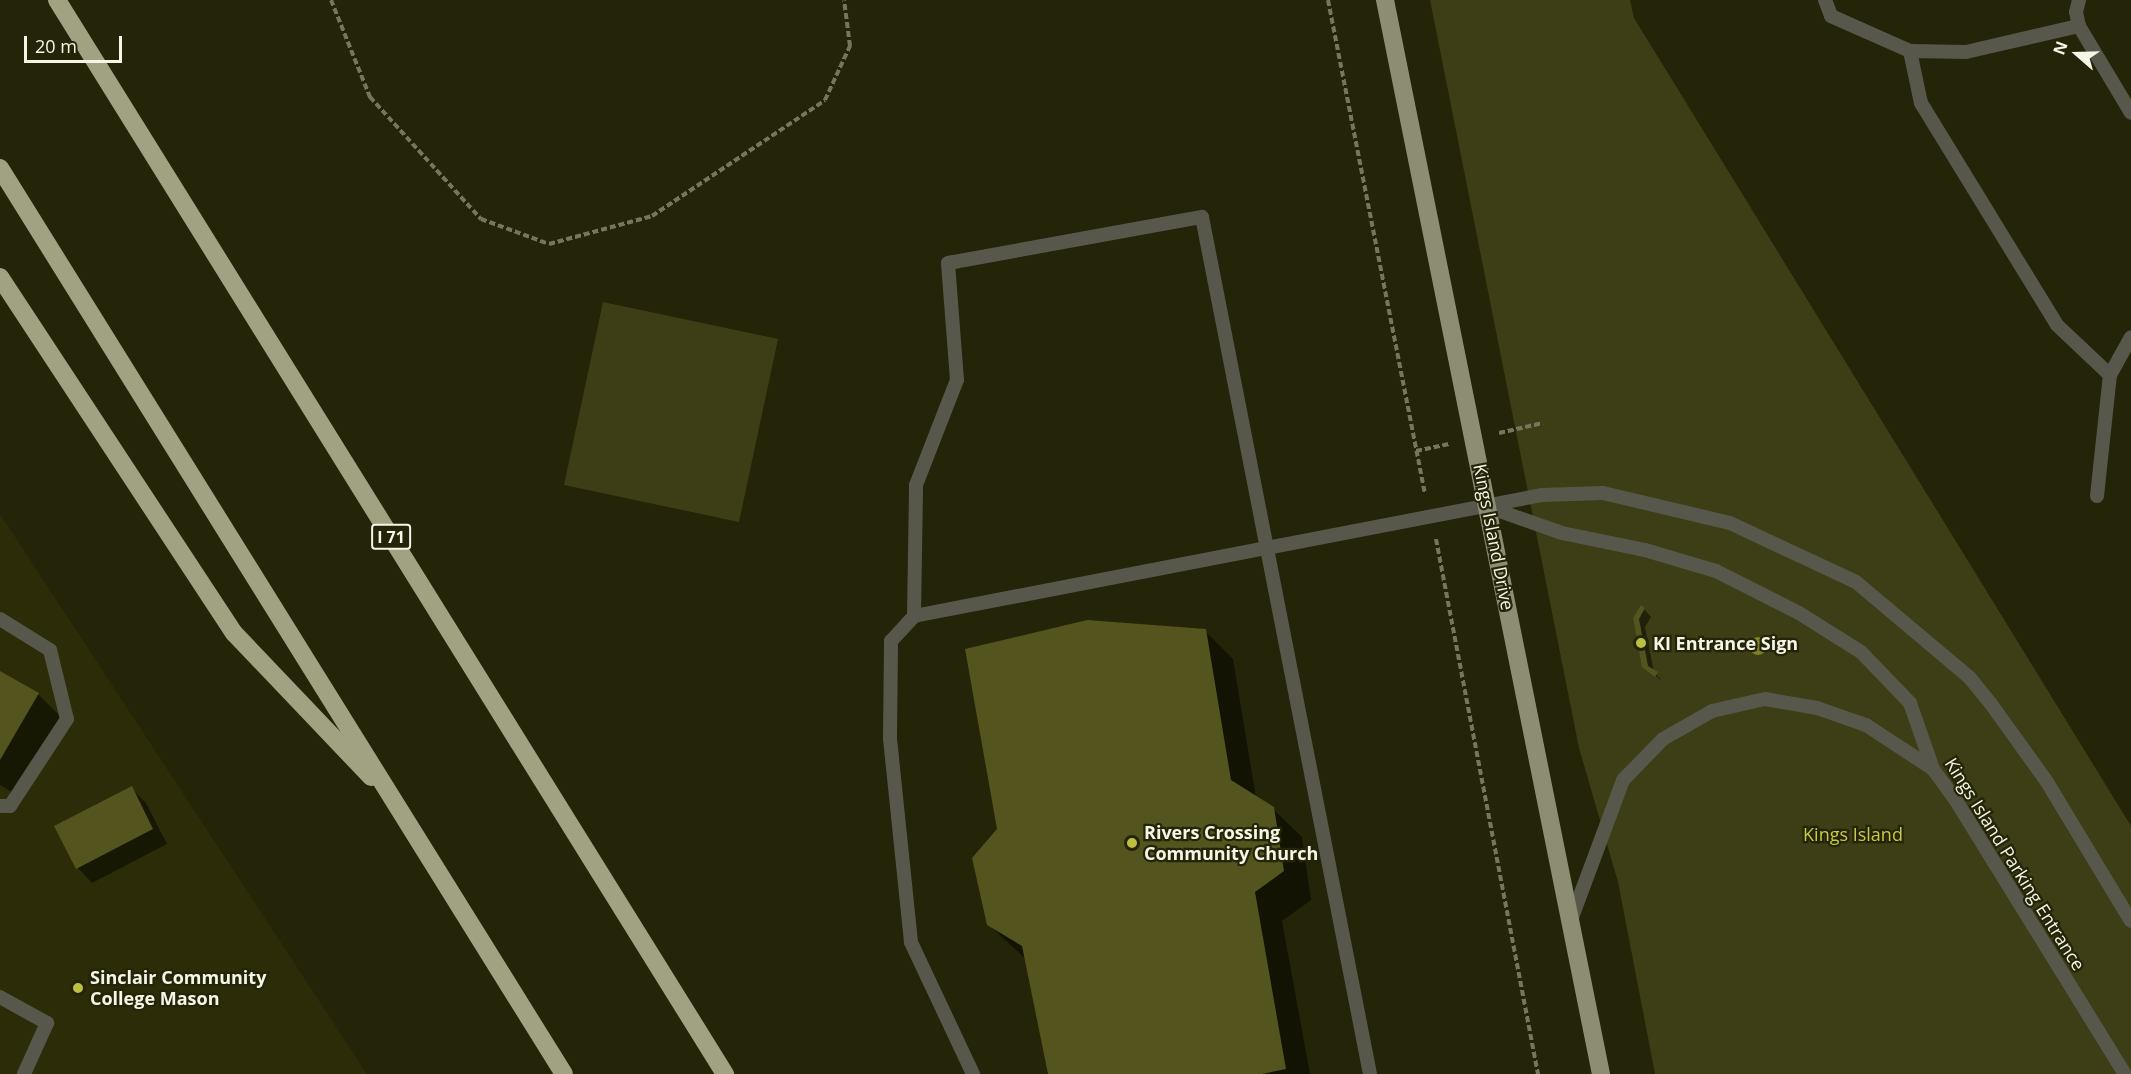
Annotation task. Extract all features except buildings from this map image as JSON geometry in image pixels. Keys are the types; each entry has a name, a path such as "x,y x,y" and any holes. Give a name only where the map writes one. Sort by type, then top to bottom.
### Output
{"highway":[{"name":"I 71","path":"57,0 724,1074"},
{"path":"0,168 564,1074"},
{"path":"0,277 234,633 400,808"}],"main road":[{"name":"Kings Island Drive","path":"1386,0 1600,1074"}],"lane":[{"path":"1825,0 1831,16 1910,51 1966,52 2079,26"},
{"path":"2079,0 2076,12 2079,26 2131,113"},
{"path":"1910,51 1921,103 2057,325 2110,375"},
{"path":"914,616 916,485 957,380 948,263 1202,218 1370,1074"},
{"path":"2097,496 2110,375 2131,337"},
{"path":"973,1074 911,942 890,738 891,641 914,616 1542,495 1603,493 1730,523 1856,582 1970,678 2012,730 2131,921"},
{"name":"Kings Island Parking Entrance","path":"1488,507 1562,533 1645,550 1716,571 1799,613 1861,652 1910,704 1933,769 1955,799 2126,1074"},
{"path":"0,619 50,650 67,719 10,806 0,806"},
{"path":"1570,920 1623,780 1663,739 1712,711 1765,699 1817,708 1866,725 1933,769"},
{"path":"0,997 47,1023 24,1074"}],"path":[{"path":"331,0 370,97 482,219 549,244 652,216 825,100 850,46 844,0"},
{"path":"1328,0 1416,451"},
{"path":"1443,570 1538,1074"}],"shaded area":[{"path":"0,514 367,1074 0,1074"}],"green space":[{"name":"Kings Island","path":"1430,0 1630,0 1634,18 2131,826 2131,1074 1655,1074 1618,882 1579,748"},
{"path":"603,302 778,339 739,522 564,485"}],"place":[{"name":"KI Entrance Sign","path":"1641,643"},
{"name":"Rivers Crossing Community Church","path":"1132,843"},
{"name":"Sinclair Community College Mason","path":"78,988"}]}
